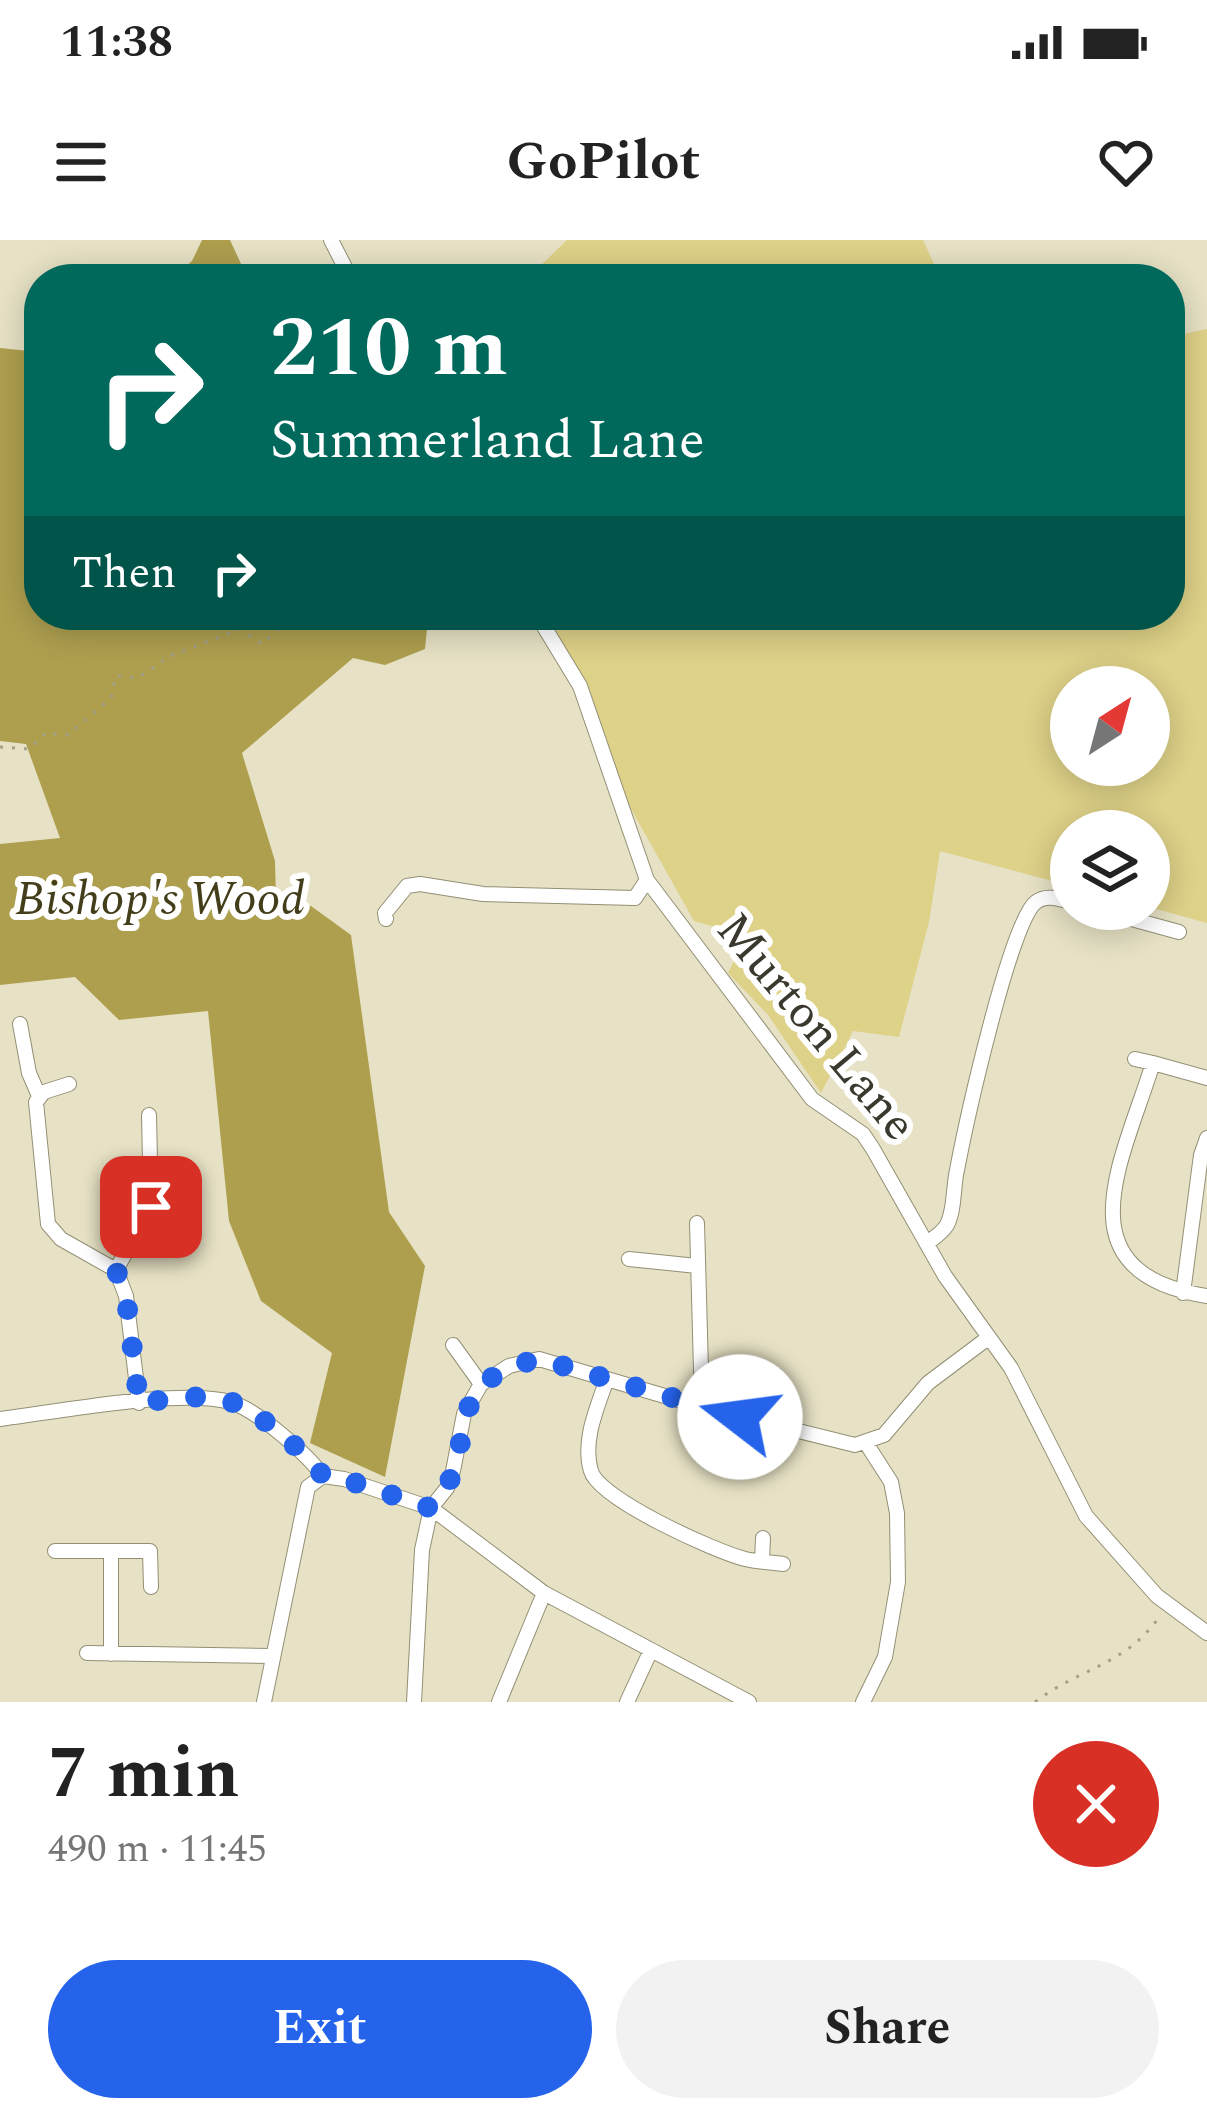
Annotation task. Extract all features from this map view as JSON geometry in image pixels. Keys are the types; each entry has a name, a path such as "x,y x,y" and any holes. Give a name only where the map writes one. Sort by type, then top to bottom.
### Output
{"street":[{"name":"Murton Lane","path":"546,630 580,686 647,880 812,1099 863,1134 926,1244 1011,1368 1086,1516 1127,1567 1207,1633"},
{"path":"386,919 385,913 407,886 420,884 483,894 635,898 647,880"},
{"path":"926,1244 942,1232 950,1217 957,1170 1010,954 1030,908 1039,899 1050,897"},
{"path":"1170,930 1179,932"},
{"path":"20,1024 29,1073 39,1096 36,1110 48,1224 61,1239 116,1270 126,1296 139,1403"},
{"path":"1135,1059 1207,1078"},
{"path":"1153,1064 1114,1191 1113,1222 1122,1253 1132,1266 1161,1287 1207,1296"},
{"path":"39,1096 69,1084"},
{"path":"116,1270 151,1207 149,1115"},
{"path":"1183,1292 1207,1138"},
{"path":"697,1223 702,1407"},
{"path":"628,1259 697,1266"},
{"path":"414,1702 422,1550 431,1508 447,1488 464,1414 481,1384 509,1366 539,1359 855,1445 884,1435 928,1383 988,1338"},
{"path":"453,1345 481,1384"},
{"path":"607,1379 586,1448 592,1478 638,1512 745,1559 782,1564"},
{"path":"0,1419 194,1398 233,1402 306,1453 323,1476"},
{"path":"863,1702 885,1657 898,1582 897,1513 891,1482 866,1443"},
{"path":"264,1702 308,1486 323,1476 431,1508 544,1593 749,1702"},
{"path":"762,1560 763,1538"},
{"path":"55,1551 111,1551 151,1544 151,1587"},
{"path":"111,1551 111,1654"},
{"path":"500,1702 544,1593"},
{"path":"627,1702 651,1650"},
{"path":"87,1653 271,1656"}],"path":[{"path":"0,747 29,749 46,734 68,735 111,698 116,676 138,678 170,656 237,630"},
{"path":"241,630 262,644 276,630"},
{"path":"1035,1702 1126,1653 1144,1639 1168,1605"}],"shaded area":[{"path":"567,240 923,240 934,264 542,264"},
{"path":"1207,329 1207,923 1170,913 1170,810 1050,810 1050,880 940,851 929,922 899,1037 853,1031 821,1093 768,1015 728,973 747,936 694,921 626,800 585,682 554,630 1185,630 1185,334"}],"green space":[{"path":"202,240 230,240 241,264 188,264"},
{"name":"Bishop's Wood","path":"0,348 24,350 24,630 427,630 425,649 385,665 353,658 242,753 275,861 276,899 311,906 351,935 389,1212 425,1266 385,1477 310,1443 332,1353 261,1301 229,1221 208,1011 119,1020 75,977 0,985 0,844 60,838 26,744 0,741"}],"route":[{"path":"151,1207 116,1270 126,1296 139,1403 194,1398 233,1402 306,1453 323,1476 431,1508 447,1488 464,1414 481,1384 509,1366 539,1359 740,1417"}]}
